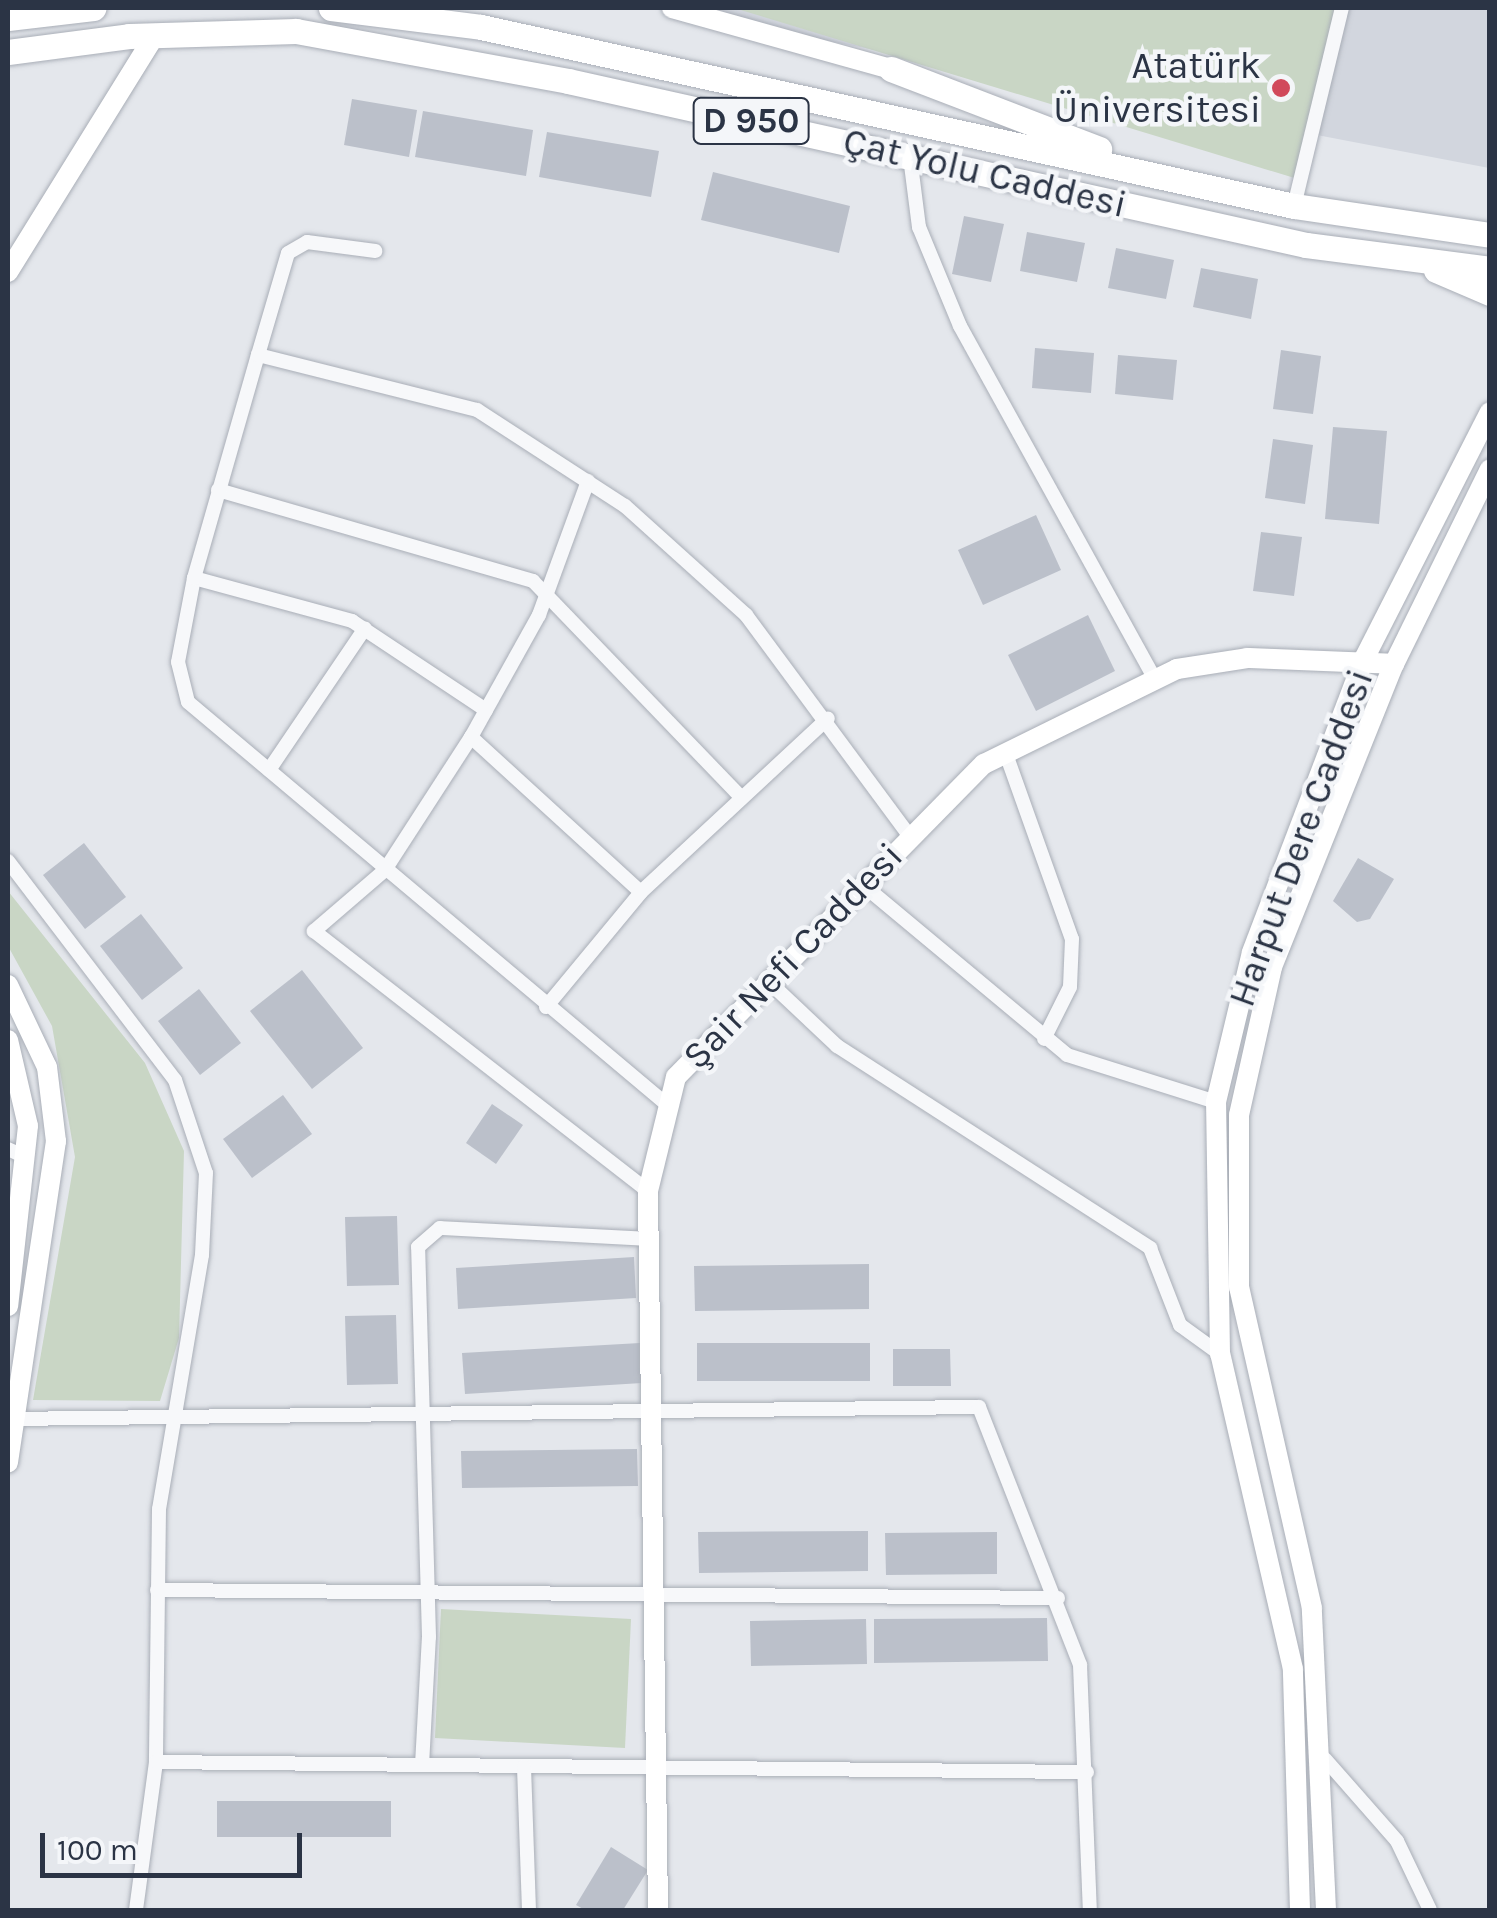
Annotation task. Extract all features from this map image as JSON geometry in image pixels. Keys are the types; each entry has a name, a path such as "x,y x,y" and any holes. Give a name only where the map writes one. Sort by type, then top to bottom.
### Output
{"highway":[{"path":"8,18 93,8"},
{"name":"Çat Yolu Caddesi","path":"330,8 482,27 1164,174 1294,206 1490,235"},
{"name":"Çat Yolu Caddesi","path":"8,52 155,35 296,31 910,157 1306,244 1490,269"},
{"path":"892,69 1164,174"},
{"path":"1413,259 1490,293"}],"street":[{"path":"672,8 892,69"},
{"path":"1294,206 1342,8"},
{"path":"8,272 155,35"},
{"path":"910,157 928,256 974,356 1153,676"},
{"path":"375,251 307,242 288,254 194,578 181,690 385,870 665,1103"},
{"path":"258,355 478,410 588,481 746,615 828,718 910,837"},
{"name":"Harput Dere Caddesi","path":"1300,1910 1296,1761 1281,1589 1220,1354 1216,1102 1252,952 1364,659 1490,412"},
{"name":"Harput Dere Caddesi","path":"1326,1910 1325,1759 1312,1608 1239,1287 1239,1115 1272,967 1394,664 1484,492 1490,470"},
{"path":"588,481 548,593 472,737 385,870 314,931 648,1192"},
{"path":"218,490 525,577 548,593 739,794"},
{"path":"194,578 365,628 486,710"},
{"path":"270,770 365,628"},
{"name":"Şair Nefi Caddesi","path":"658,1910 648,1192 665,1103 685,1064 962,781 1006,754 1153,676 1246,658 1364,659 1394,664"},
{"path":"546,1007 641,892 739,794 828,718"},
{"path":"472,737 641,892"},
{"path":"1006,754 1072,939 1070,987 1044,1039"},
{"path":"8,861 175,1080 200,1140 206,1207 178,1420 158,1509 156,1762 136,1910"},
{"path":"862,884 1044,1039 1088,1067 1216,1102"},
{"path":"768,980 836,1046 1150,1248 1180,1324 1220,1354"},
{"path":"8,985 47,1066 56,1140 8,1462"},
{"path":"8,1040 21,1078 8,1306"},
{"path":"422,1765 429,1596 418,1247 427,1234 648,1239"},
{"path":"12,1419 979,1408 1058,1598 1080,1665 1090,1910"},
{"path":"157,1590 429,1596 1058,1598"},
{"path":"1325,1759 1397,1842 1430,1910"},
{"path":"156,1762 656,1773 1087,1772"},
{"path":"524,1768 529,1910"}],"shaded area":[{"name":"Atatürk Üniversitesi","path":"656,8 1489,8 1489,168"}],"green space":[{"name":"Atatürk Üniversitesi","path":"734,8 1339,8 1301,180"},
{"path":"8,891 145,1063 184,1151 179,1338 160,1401 33,1400 75,1157 52,1026 8,946"},
{"path":"441,1609 631,1619 625,1748 435,1738"}],"building":[{"path":"352,99 417,110 409,157 344,145"},
{"path":"423,111 533,130 526,176 415,157"},
{"path":"547,132 659,151 651,197 539,177"},
{"path":"713,172 850,206 839,253 701,220"},
{"path":"964,216 1004,224 991,282 952,274"},
{"path":"1027,232 1085,243 1077,282 1020,271"},
{"path":"1116,248 1174,260 1166,299 1108,288"},
{"path":"1201,268 1258,279 1251,319 1193,307"},
{"path":"1035,348 1094,353 1091,393 1032,388"},
{"path":"1281,350 1321,356 1313,414 1273,409"},
{"path":"1118,355 1177,360 1173,400 1115,394"},
{"path":"1333,427 1387,431 1379,524 1325,519"},
{"path":"1273,439 1313,445 1305,504 1265,498"},
{"path":"1036,515 1061,570 983,605 958,550"},
{"path":"1261,532 1302,537 1294,596 1253,591"},
{"path":"1088,615 1115,671 1036,711 1008,655"},
{"path":"84,843 126,897 85,929 43,875"},
{"path":"1358,858 1394,879 1370,919 1357,922 1333,901"},
{"path":"141,914 183,968 142,1000 100,946"},
{"path":"302,970 363,1048 312,1089 250,1011"},
{"path":"199,989 241,1043 200,1075 158,1021"},
{"path":"283,1095 312,1134 252,1178 223,1139"},
{"path":"492,1104 523,1125 496,1164 466,1143"},
{"path":"397,1216 399,1285 347,1286 345,1217"},
{"path":"634,1257 636,1298 458,1309 456,1268"},
{"path":"869,1264 869,1309 695,1311 694,1266"},
{"path":"396,1315 398,1384 347,1385 345,1316"},
{"path":"640,1343 642,1383 465,1394 462,1353"},
{"path":"697,1343 870,1343 870,1381 697,1381"},
{"path":"893,1349 950,1349 951,1386 893,1386"},
{"path":"637,1449 638,1486 462,1488 461,1451"},
{"path":"868,1531 868,1571 699,1573 698,1532"},
{"path":"997,1532 997,1574 886,1575 885,1533"},
{"path":"1047,1618 1048,1661 874,1663 874,1619"},
{"path":"866,1619 867,1664 751,1666 750,1621"},
{"path":"217,1801 391,1801 391,1837 217,1837"},
{"path":"611,1847 648,1870 623,1910 585,1910 576,1905"}],"place":[{"name":"Atatürk Üniversitesi","path":"1281,88"}]}
